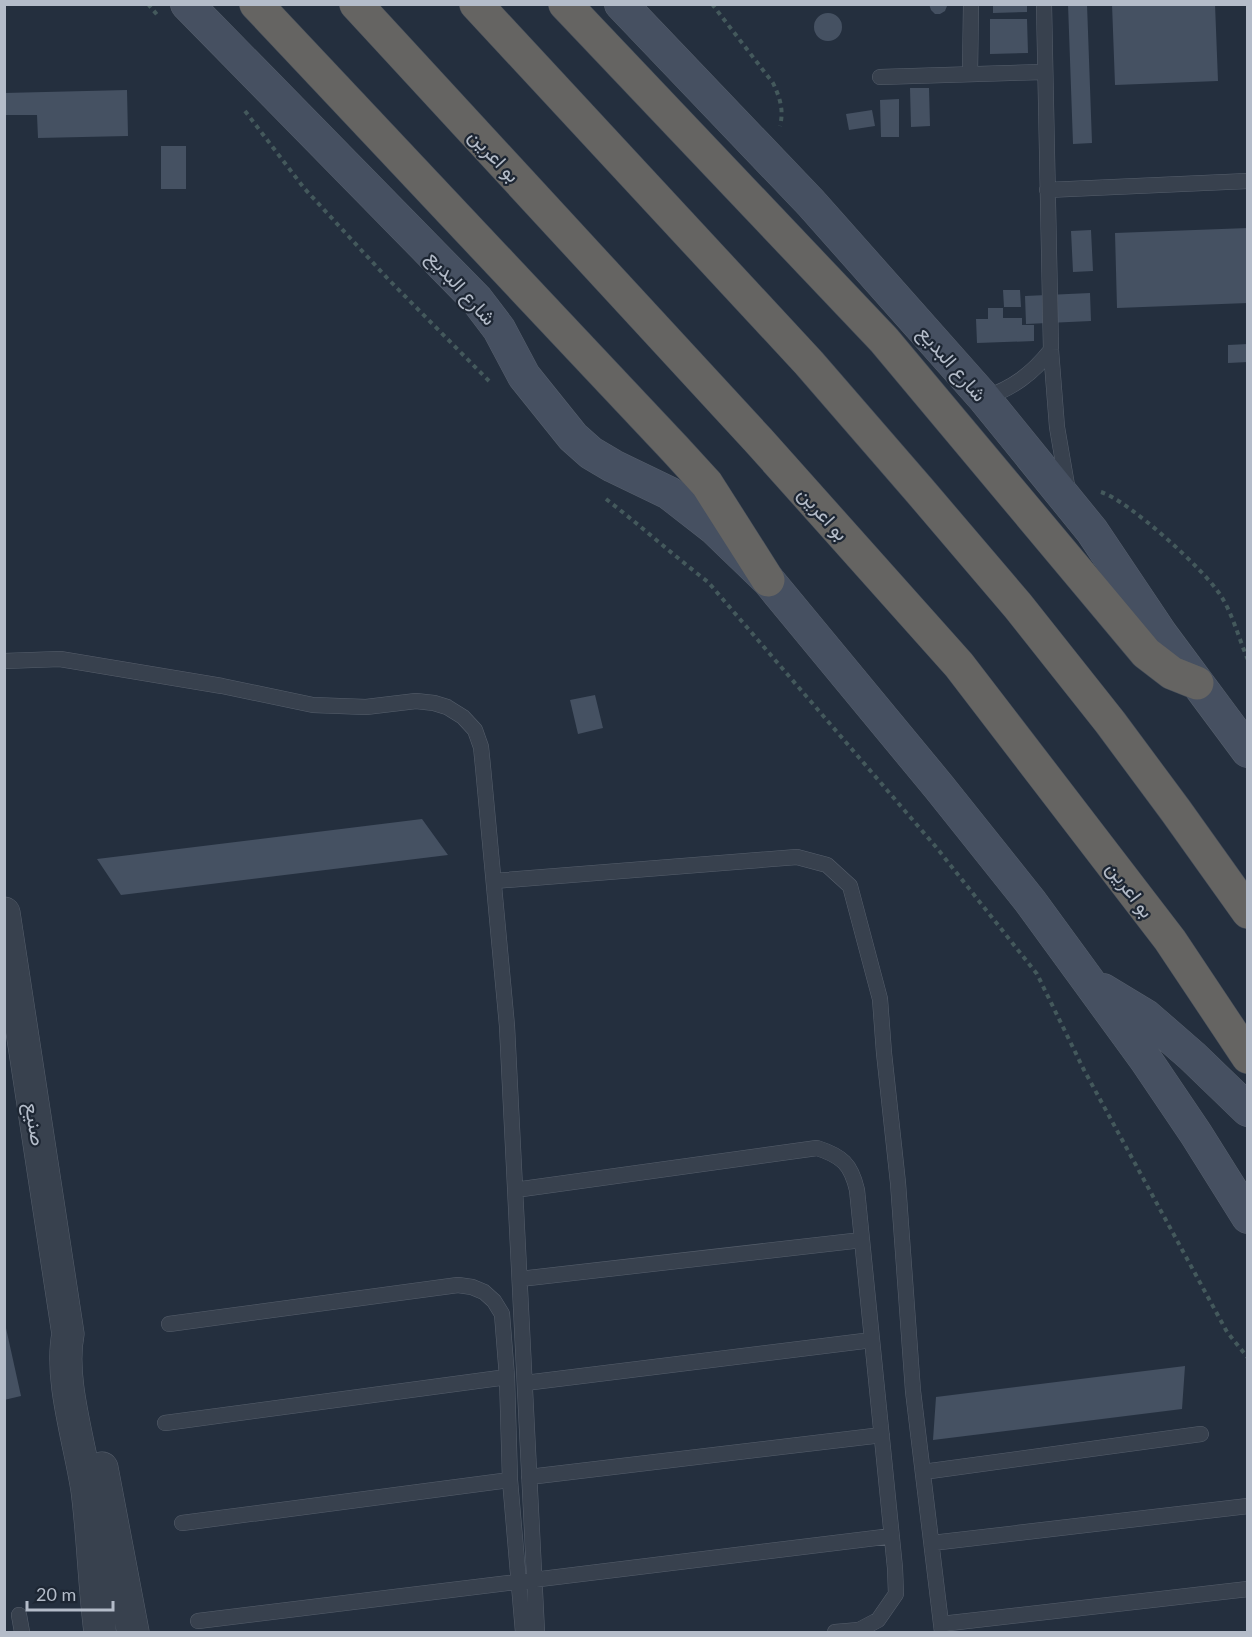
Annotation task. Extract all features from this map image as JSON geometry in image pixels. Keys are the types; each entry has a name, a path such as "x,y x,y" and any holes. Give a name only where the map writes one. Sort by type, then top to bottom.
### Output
{"highway":[{"path":"256,4 691,466 707,484 768,580"},
{"name":"بو اعرين","path":"356,4 759,441 959,665 1170,940 1248,1058"},
{"path":"476,4 810,363 1018,606 1110,722 1248,912"},
{"path":"565,4 884,340 1146,653 1172,673 1197,683"}],"main road":[{"name":"شارع البديع","path":"621,4 772,162 984,398 1092,531 1161,634 1248,751"},
{"name":"شارع البديع","path":"175,12 392,211 477,300 499,329 524,376 573,437 591,453 669,493 691,509 768,580"},
{"path":"768,580 1030,901 1091,983 1196,1134 1248,1217"},
{"path":"1091,983 1146,1016 1248,1110"}],"street":[{"name":"صنيع","path":"4,913 16,1071 68,1334 82,1368 133,1632"},
{"name":"صنيع","path":"68,1334 65,1347 66,1373 87,1490 99,1632"}],"lane":[{"path":"970,4 970,74"},
{"path":"1044,4 1051,350 1057,427 1070,502"},
{"path":"880,77 1044,72"},
{"path":"1047,190 1248,181"},
{"path":"984,398 1004,391 1022,380 1051,350"},
{"path":"4,661 60,659 222,686 313,705 366,707 416,701 434,703 447,707 463,717 475,730 481,747 507,1026 537,1632"},
{"path":"494,881 797,857 827,866 850,886 880,999 898,1183 913,1391 942,1628 1248,1589"},
{"path":"515,1190 817,1148 839,1157 854,1174 882,1435 896,1594 878,1620 859,1630 836,1632"},
{"path":"519,1279 862,1240"},
{"path":"169,1324 458,1285 484,1292 494,1301 502,1314 507,1377 510,1480 523,1632"},
{"path":"525,1383 872,1340"},
{"path":"165,1423 507,1377"},
{"path":"923,1472 1201,1434"},
{"path":"529,1477 882,1435"},
{"path":"182,1522 510,1480"},
{"path":"932,1543 1248,1506"},
{"path":"198,1621 892,1536"},
{"path":"19,1615 22,1632"}],"path":[{"path":"147,4 175,12"},
{"path":"712,4 773,83 780,98 783,115 772,162"},
{"path":"240,103 304,188 388,279 491,382"},
{"path":"1070,502 1095,490 1111,495 1163,535 1206,575 1222,597 1248,660"},
{"path":"604,498 708,582 936,847 1037,974 1084,1070 1227,1332 1248,1358"}],"building":[{"path":"929,4 947,4 947,6 945,11 935,14"},
{"path":"993,4 1027,4 1027,12 993,13"},
{"path":"1068,4 1087,4 1092,143 1073,144"},
{"path":"1112,4 1215,4 1218,81 1115,85"},
{"path":"828,13 838,17 842,27 838,37 828,41 818,37 814,27 818,17"},
{"path":"990,19 1027,19 1028,53 990,54"},
{"path":"910,88 929,88 930,126 911,127"},
{"path":"127,90 128,136 38,138 37,115 4,115 4,93"},
{"path":"899,99 899,137 881,137 880,100"},
{"path":"872,110 875,126 849,130 846,114"},
{"path":"161,146 186,146 186,189 161,189"},
{"path":"1248,228 1248,303 1117,308 1115,233"},
{"path":"1091,230 1093,271 1073,272 1071,231"},
{"path":"1003,290 1020,290 1021,307 1004,307"},
{"path":"1090,293 1091,321 1026,324 1025,296"},
{"path":"988,308 1003,308 1003,318 1022,318 1022,325 1034,325 1034,341 977,343 976,319 988,319"},
{"path":"1248,344 1248,362 1228,363 1228,345"},
{"path":"595,695 603,728 578,734 570,700"},
{"path":"422,819 448,855 121,895 97,859"},
{"path":"4,1319 21,1396 4,1400"},
{"path":"1185,1366 1182,1409 933,1440 936,1397"}]}
